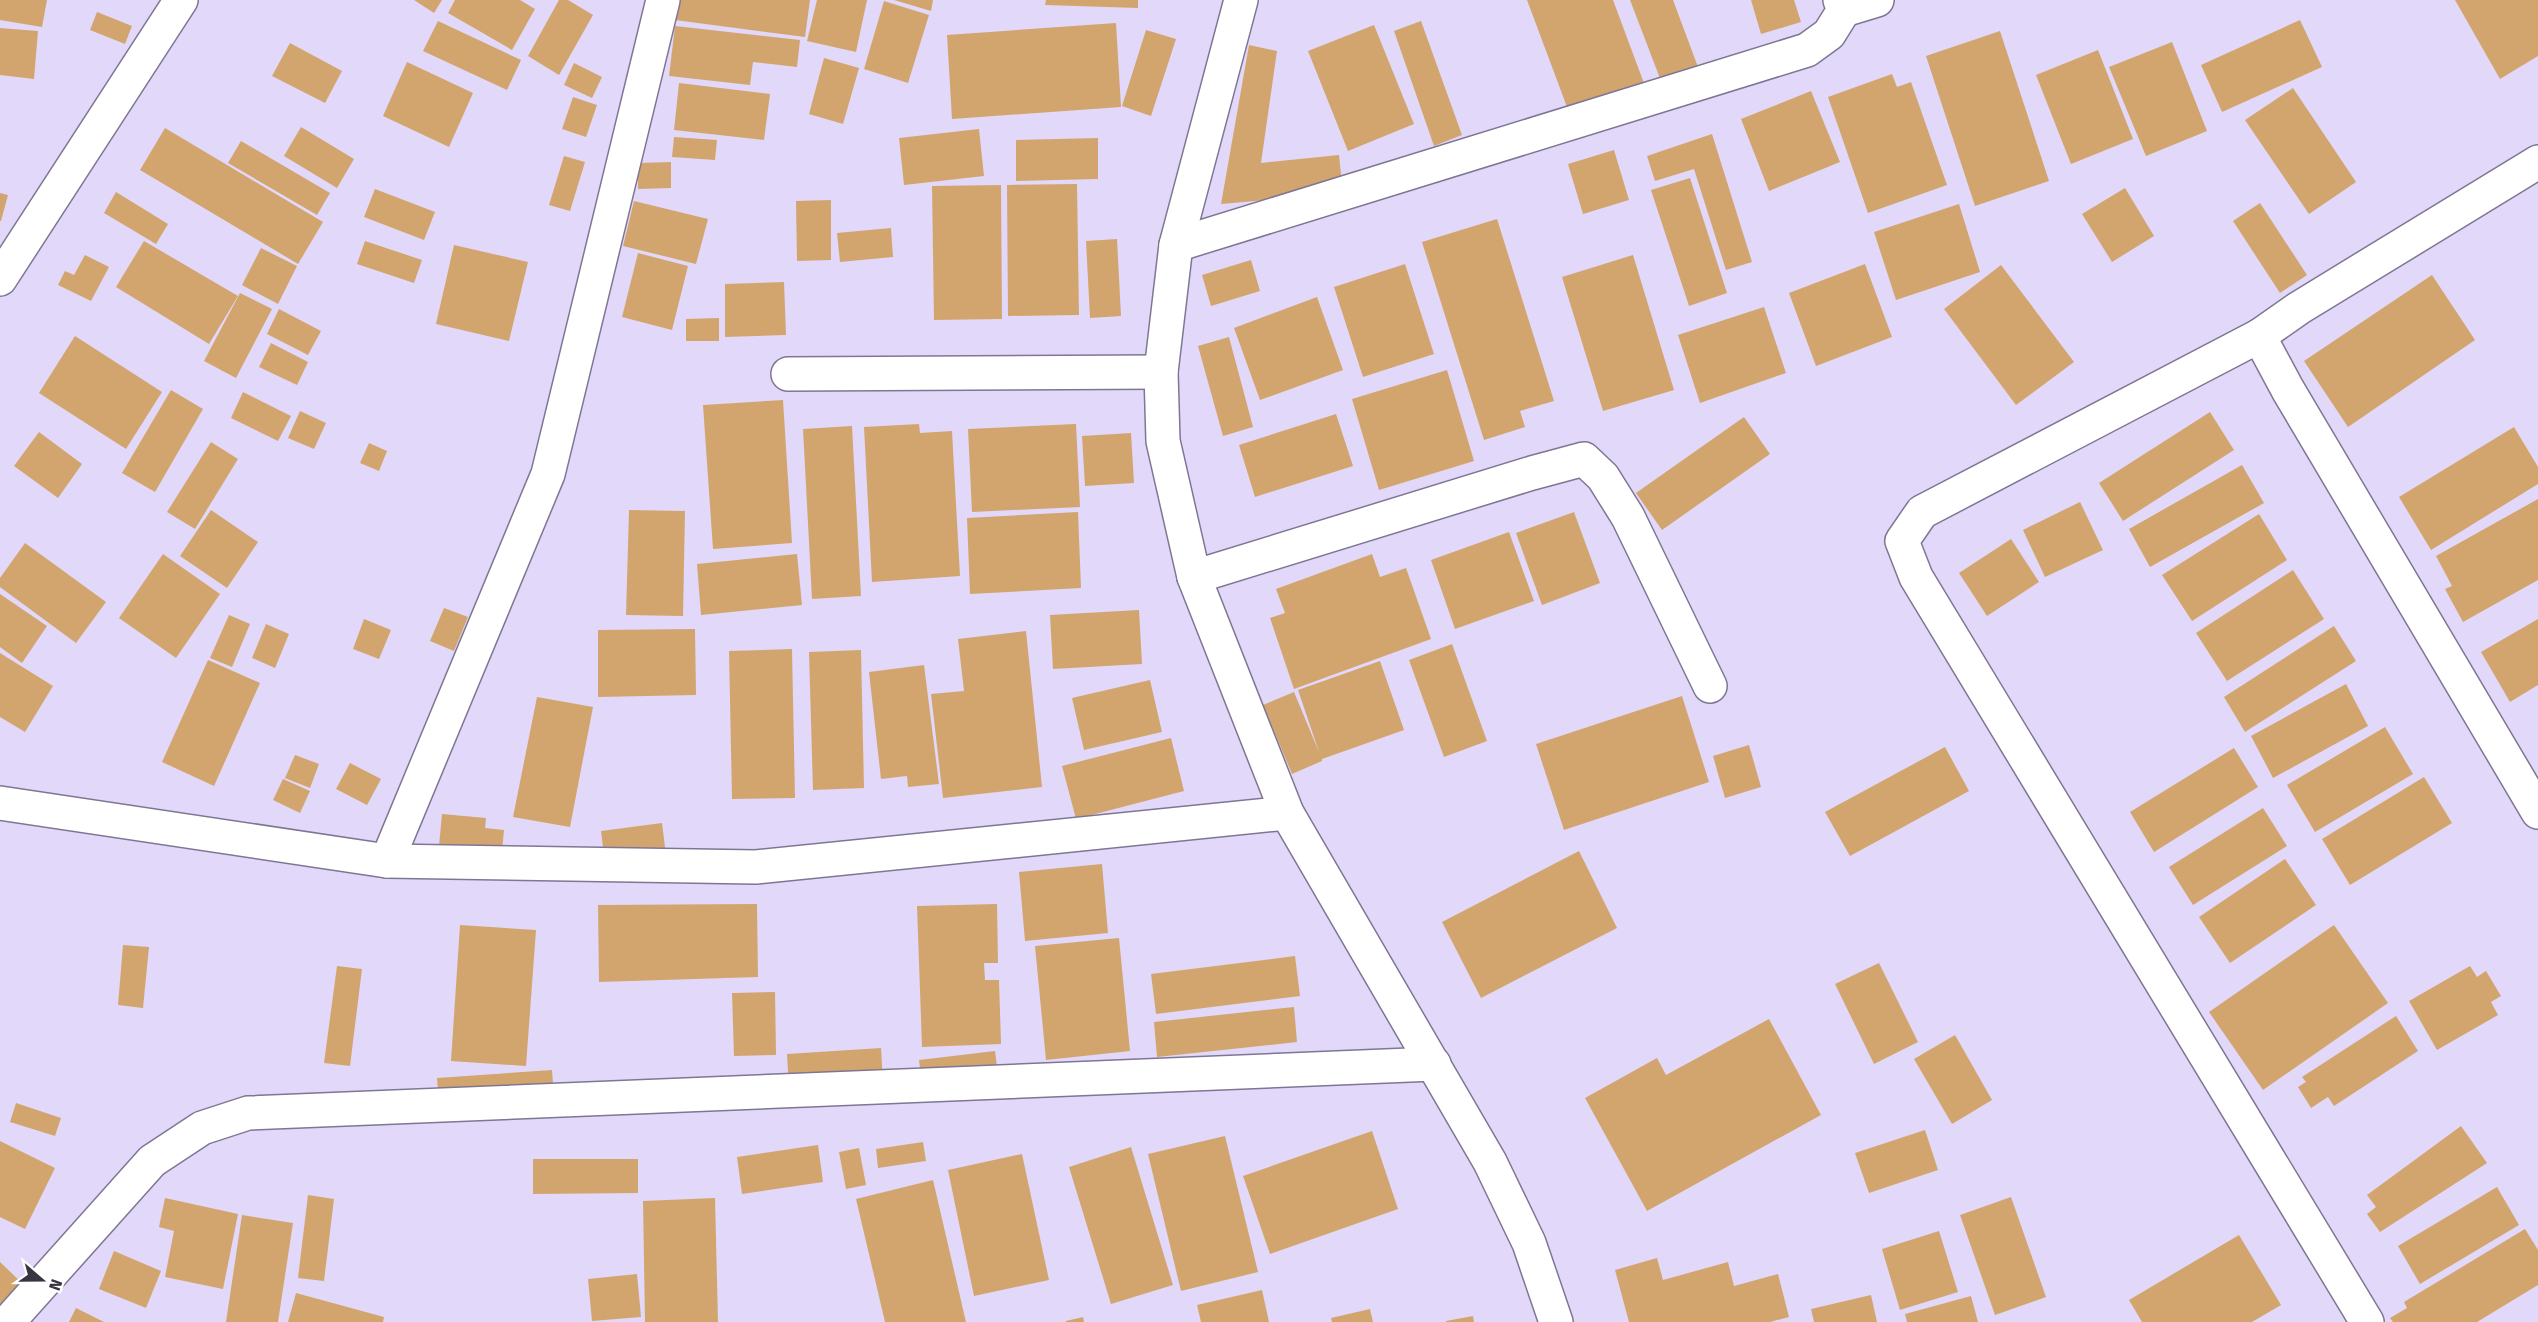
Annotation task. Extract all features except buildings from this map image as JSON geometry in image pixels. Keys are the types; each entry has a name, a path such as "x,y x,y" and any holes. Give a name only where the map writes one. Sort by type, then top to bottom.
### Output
{"street":[{"path":"0,279 181,0"},
{"path":"387,861 548,474 663,0"},
{"path":"1241,0 1176,245 1161,372 1163,441 1194,576 1287,813 1490,1162 1529,1243 1556,1322"},
{"path":"1176,245 1807,50 1829,34 1842,5 1876,0"},
{"path":"2367,1322 1916,577 1902,541 1922,512 2259,336 2299,308 2538,162"},
{"path":"2259,336 2288,390 2538,812"},
{"path":"788,374 1161,372"},
{"path":"1194,576 1532,472 1584,459 1603,477 1628,517 1710,686"},
{"path":"0,803 387,861 756,867 1287,813"},
{"path":"8,1322 152,1161 202,1128 248,1113 1434,1064"}]}
